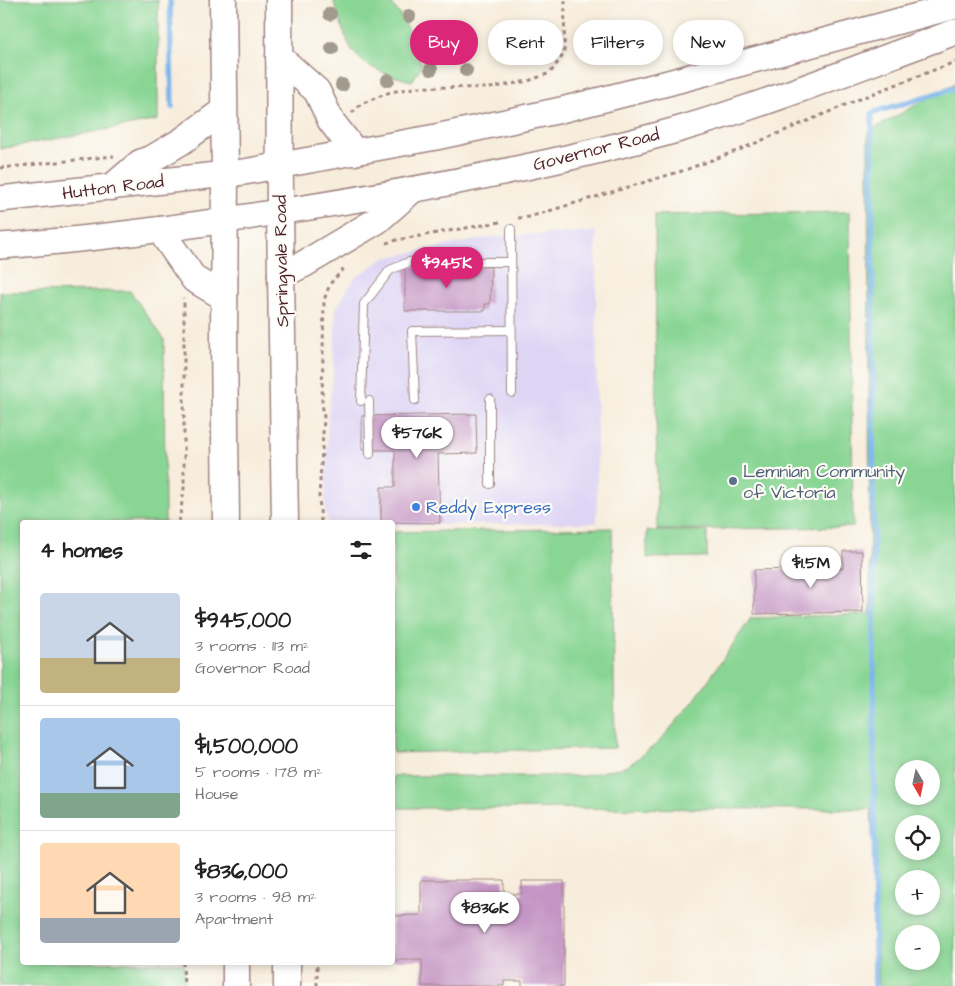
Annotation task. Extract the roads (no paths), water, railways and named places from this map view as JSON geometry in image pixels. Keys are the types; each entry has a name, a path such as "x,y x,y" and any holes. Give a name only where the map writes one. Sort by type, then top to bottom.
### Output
{"highway":[{"path":"222,0 225,174 226,520"},
{"name":"Springvale Road","path":"279,0 285,520"},
{"path":"279,57 317,91 335,127 355,152"},
{"path":"112,187 140,163 155,157 182,141 223,111"},
{"path":"281,275 304,264 378,220 412,190"},
{"path":"160,230 194,279 224,297"},
{"path":"236,965 236,986"},
{"path":"287,965 287,986"}],"main road":[{"path":"225,174 355,152 561,110 955,6"},
{"name":"Governor Road","path":"225,221 412,190 561,159 680,129 955,32"},
{"name":"Hutton Road","path":"0,199 225,174"},
{"path":"0,246 160,230 225,221"}],"lane":[{"path":"511,229 512,393"},
{"path":"360,401 364,304 390,270 409,262 511,262"},
{"path":"415,400 412,331 511,330"},
{"path":"490,399 490,484"},
{"path":"370,401 370,454"}],"waterway":[{"path":"170,0 172,107"},
{"path":"875,986 872,113 955,88"}],"place":[{"name":"Lemnian Community of Victoria","path":"733,481"},
{"name":"Reddy Express","path":"416,507"}]}
